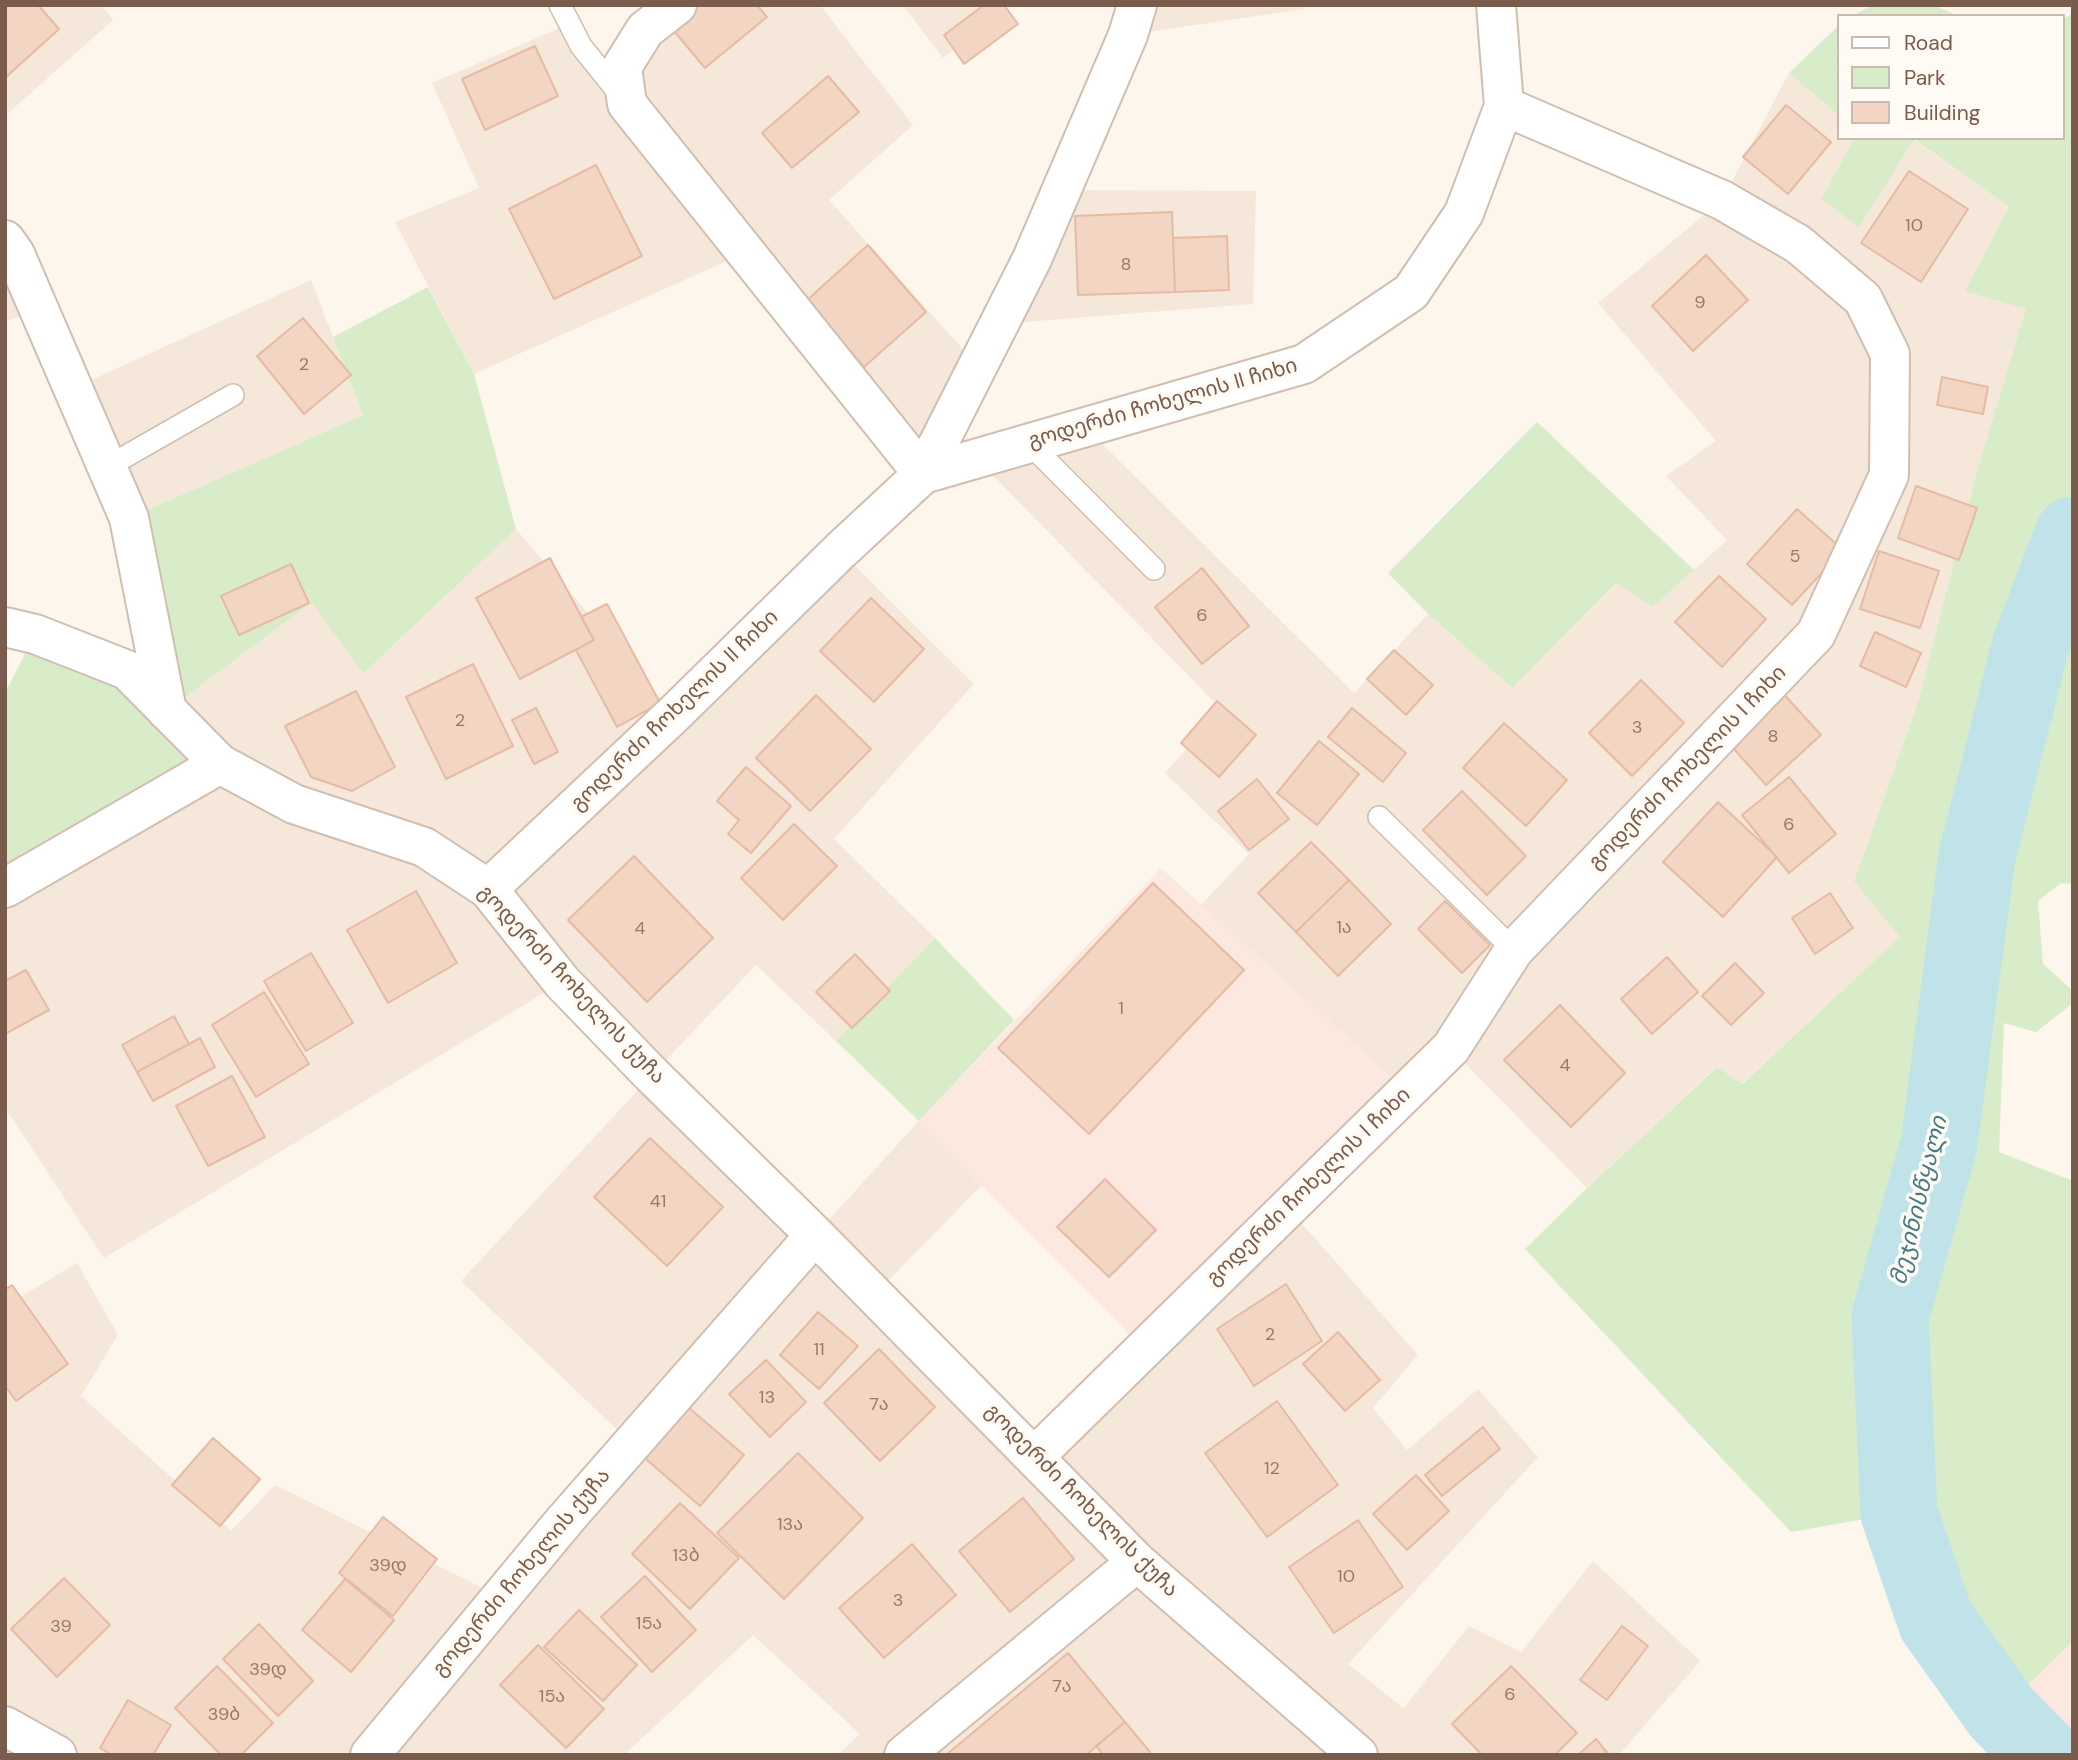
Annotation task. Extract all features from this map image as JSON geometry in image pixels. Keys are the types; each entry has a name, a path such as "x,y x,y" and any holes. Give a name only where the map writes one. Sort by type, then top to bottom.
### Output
{"street":[{"path":"677,5 645,30 622,67 627,104 923,474"},
{"name":"გოდერძი ჩოხელის II ჩიხი","path":"488,889 923,474 1032,259 1128,35 1137,5"},
{"name":"გოდერძი ჩოხელის II ჩიხი","path":"923,474 1304,364 1411,292 1464,213 1504,106 1496,5"},
{"name":"გოდერძი ჩოხელის I ჩიხი","path":"1034,1457 1451,1048 1514,950 1816,634 1889,475 1890,354 1863,299 1798,244 1722,200 1504,106"},
{"path":"5,240 15,254 129,517 167,711"},
{"name":"გოდერძი ჩოხელის ქუჩა","path":"5,627 35,634 127,670 220,764 295,804 424,847 488,889 562,982 1137,1562 1358,1755"},
{"path":"5,888 220,764"},
{"name":"გოდერძი ჩოხელის ქუჩა","path":"370,1755 581,1501 815,1236"},
{"path":"904,1755 1137,1562"},
{"path":"5,1726 57,1755"}],"lane":[{"path":"560,5 581,46 627,104"},
{"path":"107,467 233,395"},
{"path":"1030,444 1154,569"},
{"path":"1379,817 1514,950"}],"shaded area":[{"path":"5,5 102,5 113,20 5,116"},
{"path":"677,5 820,5 913,125 829,200 978,366 923,474 745,253 474,374 395,222 479,188 432,83 569,24 626,103 622,67"},
{"path":"903,5 1009,5 943,58"},
{"path":"1137,5 1304,5 1304,9 1128,35"},
{"path":"1789,73 1836,113 1836,140 1853,140 1821,199 1859,226 1914,140 2009,207 2027,308 1977,471 1919,699 1854,880 1901,937 1741,1084 1716,1067 1587,1188 1451,1049 1407,1092 1201,905 1249,854 1165,773 1222,710 977,459 1085,427 1354,693 1428,614 1512,688 1618,583 1653,607 1727,540 1666,476 1716,441 1598,303 1722,200"},
{"path":"1061,190 1256,191 1253,304 999,324"},
{"path":"5,240 40,311 5,321"},
{"path":"311,280 363,415 129,518 74,388"},
{"path":"516,529 674,714 840,551 974,684 834,839 935,938 836,1041 756,965 652,1075 562,982 104,1258 5,1108 5,885 167,711 312,601 363,674"},
{"path":"1161,868 1407,1092 1144,1349 919,1121"},
{"path":"652,1075 815,1235 919,1121 981,1186 874,1295 1034,1457 1288,1208 1418,1355 1373,1408 1407,1450 1478,1389 1538,1457 1348,1664 1404,1708 1469,1626 1521,1652 1593,1561 1700,1661 1619,1755 838,1755 860,1734 753,1635 624,1755 5,1755 5,1306 77,1263 118,1335 81,1396 231,1531 275,1485 501,1597 631,1443 461,1281"},
{"path":"2073,1641 2073,1755 2043,1755 2001,1712"}],"green space":[{"path":"1872,5 1936,6 1954,14 1856,14"},
{"path":"2073,13 2073,884 2061,883 2038,901 2043,964 2073,991 2073,1003 2036,1032 2004,1023 1999,1152 2073,1181 2073,1641 2001,1712 1936,1621 1899,1513 1791,1532 1525,1249 1717,1067 1742,1084 1900,937 1854,881 1919,699 1977,471 2026,309 1965,291 2009,207 1915,140 2064,140 2064,19"},
{"path":"1836,28 1836,113 1789,73"},
{"path":"1853,140 1913,140 1859,227 1821,199"},
{"path":"428,287 474,374 516,529 363,674 312,602 168,710 220,764 5,885 5,693 35,634 166,709 129,518 363,415 333,337"},
{"path":"1537,422 1694,570 1653,607 1617,583 1512,688 1428,614 1388,573"},
{"path":"935,938 1014,1020 919,1121 836,1041"}],"building":[{"path":"5,5 38,5 59,29 5,78"},
{"path":"693,5 757,5 767,17 705,68 669,25"},
{"path":"984,5 1004,5 1018,24 964,64 944,35"},
{"path":"535,46 558,96 485,130 462,79"},
{"path":"828,76 859,112 792,168 762,133"},
{"path":"1786,105 1831,142 1788,194 1743,157"},
{"path":"596,165 642,256 554,299 509,209"},
{"path":"1909,171 1968,209 1921,282 1861,243"},
{"path":"1172,212 1175,292 1078,295 1075,216"},
{"path":"1227,236 1229,290 1175,292 1173,238"},
{"path":"868,245 926,312 864,367 806,301"},
{"path":"1706,255 1748,300 1693,351 1652,306"},
{"path":"303,318 351,375 304,414 257,356"},
{"path":"1942,377 1988,387 1983,414 1937,405"},
{"path":"1916,486 1977,508 1959,560 1898,538"},
{"path":"1797,509 1843,550 1792,605 1747,564"},
{"path":"1879,551 1939,571 1920,628 1860,609"},
{"path":"550,558 594,640 520,679 476,598"},
{"path":"291,564 309,603 239,635 221,596"},
{"path":"1202,568 1249,626 1202,664 1155,607"},
{"path":"1719,576 1766,619 1722,667 1675,622"},
{"path":"871,598 924,649 874,702 820,651"},
{"path":"607,604 660,703 617,727 576,650 594,640 581,617"},
{"path":"1875,632 1921,653 1906,687 1860,666"},
{"path":"1394,650 1433,685 1406,715 1367,679"},
{"path":"473,664 513,746 446,779 406,697"},
{"path":"1641,680 1684,723 1632,776 1589,733"},
{"path":"1780,690 1821,735 1766,785 1726,740"},
{"path":"356,691 395,767 352,791 311,777 285,726"},
{"path":"816,695 871,749 810,811 756,758"},
{"path":"1217,701 1256,735 1219,777 1181,743"},
{"path":"536,708 558,752 534,764 512,720"},
{"path":"1352,708 1406,753 1383,782 1328,737"},
{"path":"1504,723 1567,780 1526,826 1463,768"},
{"path":"1319,741 1359,774 1317,825 1277,793"},
{"path":"746,767 791,806 751,853 728,834 739,820 717,801"},
{"path":"1789,777 1836,834 1789,873 1742,815"},
{"path":"1257,779 1289,819 1249,850 1218,811"},
{"path":"1462,791 1526,856 1487,895 1423,830"},
{"path":"1718,802 1777,857 1723,917 1663,862"},
{"path":"794,824 837,866 783,920 741,878"},
{"path":"1311,842 1349,880 1296,932 1258,893"},
{"path":"634,856 713,938 647,1002 568,920"},
{"path":"1349,880 1391,924 1338,976 1296,932"},
{"path":"1153,883 1244,970 1089,1134 998,1048"},
{"path":"416,891 457,963 388,1003 347,930"},
{"path":"1830,893 1853,928 1815,954 1792,918"},
{"path":"1445,901 1490,945 1462,973 1418,929"},
{"path":"311,953 353,1023 306,1051 264,981"},
{"path":"855,954 890,991 852,1028 816,992"},
{"path":"1667,957 1698,992 1652,1034 1621,999"},
{"path":"1735,963 1764,993 1731,1025 1702,996"},
{"path":"26,970 49,1010 5,1034 5,981"},
{"path":"264,992 309,1064 256,1097 212,1025"},
{"path":"1560,1005 1625,1073 1571,1127 1504,1060"},
{"path":"174,1016 189,1044 137,1072 122,1045"},
{"path":"200,1038 215,1067 153,1101 137,1072"},
{"path":"232,1076 265,1137 208,1166 176,1106"},
{"path":"650,1138 723,1207 667,1266 594,1197"},
{"path":"1105,1179 1156,1230 1109,1277 1057,1227"},
{"path":"1286,1284 1322,1341 1254,1386 1217,1329"},
{"path":"12,1285 68,1364 16,1401 5,1386 5,1290"},
{"path":"818,1312 858,1346 819,1389 780,1355"},
{"path":"1338,1332 1380,1380 1345,1411 1303,1364"},
{"path":"879,1349 935,1407 880,1461 824,1403"},
{"path":"766,1360 806,1402 770,1437 729,1394"},
{"path":"675,1396 744,1455 700,1506 632,1447"},
{"path":"1277,1401 1338,1485 1267,1537 1205,1453"},
{"path":"1483,1427 1500,1449 1442,1496 1425,1475"},
{"path":"213,1438 260,1479 220,1526 172,1485"},
{"path":"798,1453 863,1518 784,1599 717,1533"},
{"path":"1416,1475 1449,1511 1407,1550 1373,1514"},
{"path":"1023,1498 1074,1559 1010,1612 959,1551"},
{"path":"680,1503 739,1558 690,1609 632,1554"},
{"path":"383,1517 437,1559 393,1616 339,1573"},
{"path":"1358,1520 1403,1587 1334,1633 1289,1567"},
{"path":"912,1544 956,1595 884,1658 839,1608"},
{"path":"645,1576 696,1630 652,1672 601,1617"},
{"path":"64,1578 110,1625 57,1677 11,1629"},
{"path":"345,1579 394,1620 351,1672 302,1630"},
{"path":"579,1610 637,1665 603,1701 544,1647"},
{"path":"259,1624 313,1681 278,1716 223,1659"},
{"path":"1622,1626 1648,1646 1607,1700 1580,1680"},
{"path":"538,1645 604,1709 566,1748 500,1685"},
{"path":"1068,1653 1125,1722 1086,1755 946,1755"},
{"path":"217,1666 273,1723 241,1755 221,1755 175,1708"},
{"path":"1511,1666 1577,1733 1555,1755 1482,1755 1452,1724"},
{"path":"128,1700 171,1725 153,1755 112,1755 100,1748"},
{"path":"1125,1722 1150,1752 1148,1755 1103,1755 1096,1746"},
{"path":"1596,1739 1609,1755 1578,1755"}],"waterway":[{"name":"მეჯინისწყალი","path":"2043,1755 2001,1712 1936,1621 1899,1513 1890,1317 1939,1144 1977,856 2031,644 2073,535"}]}
